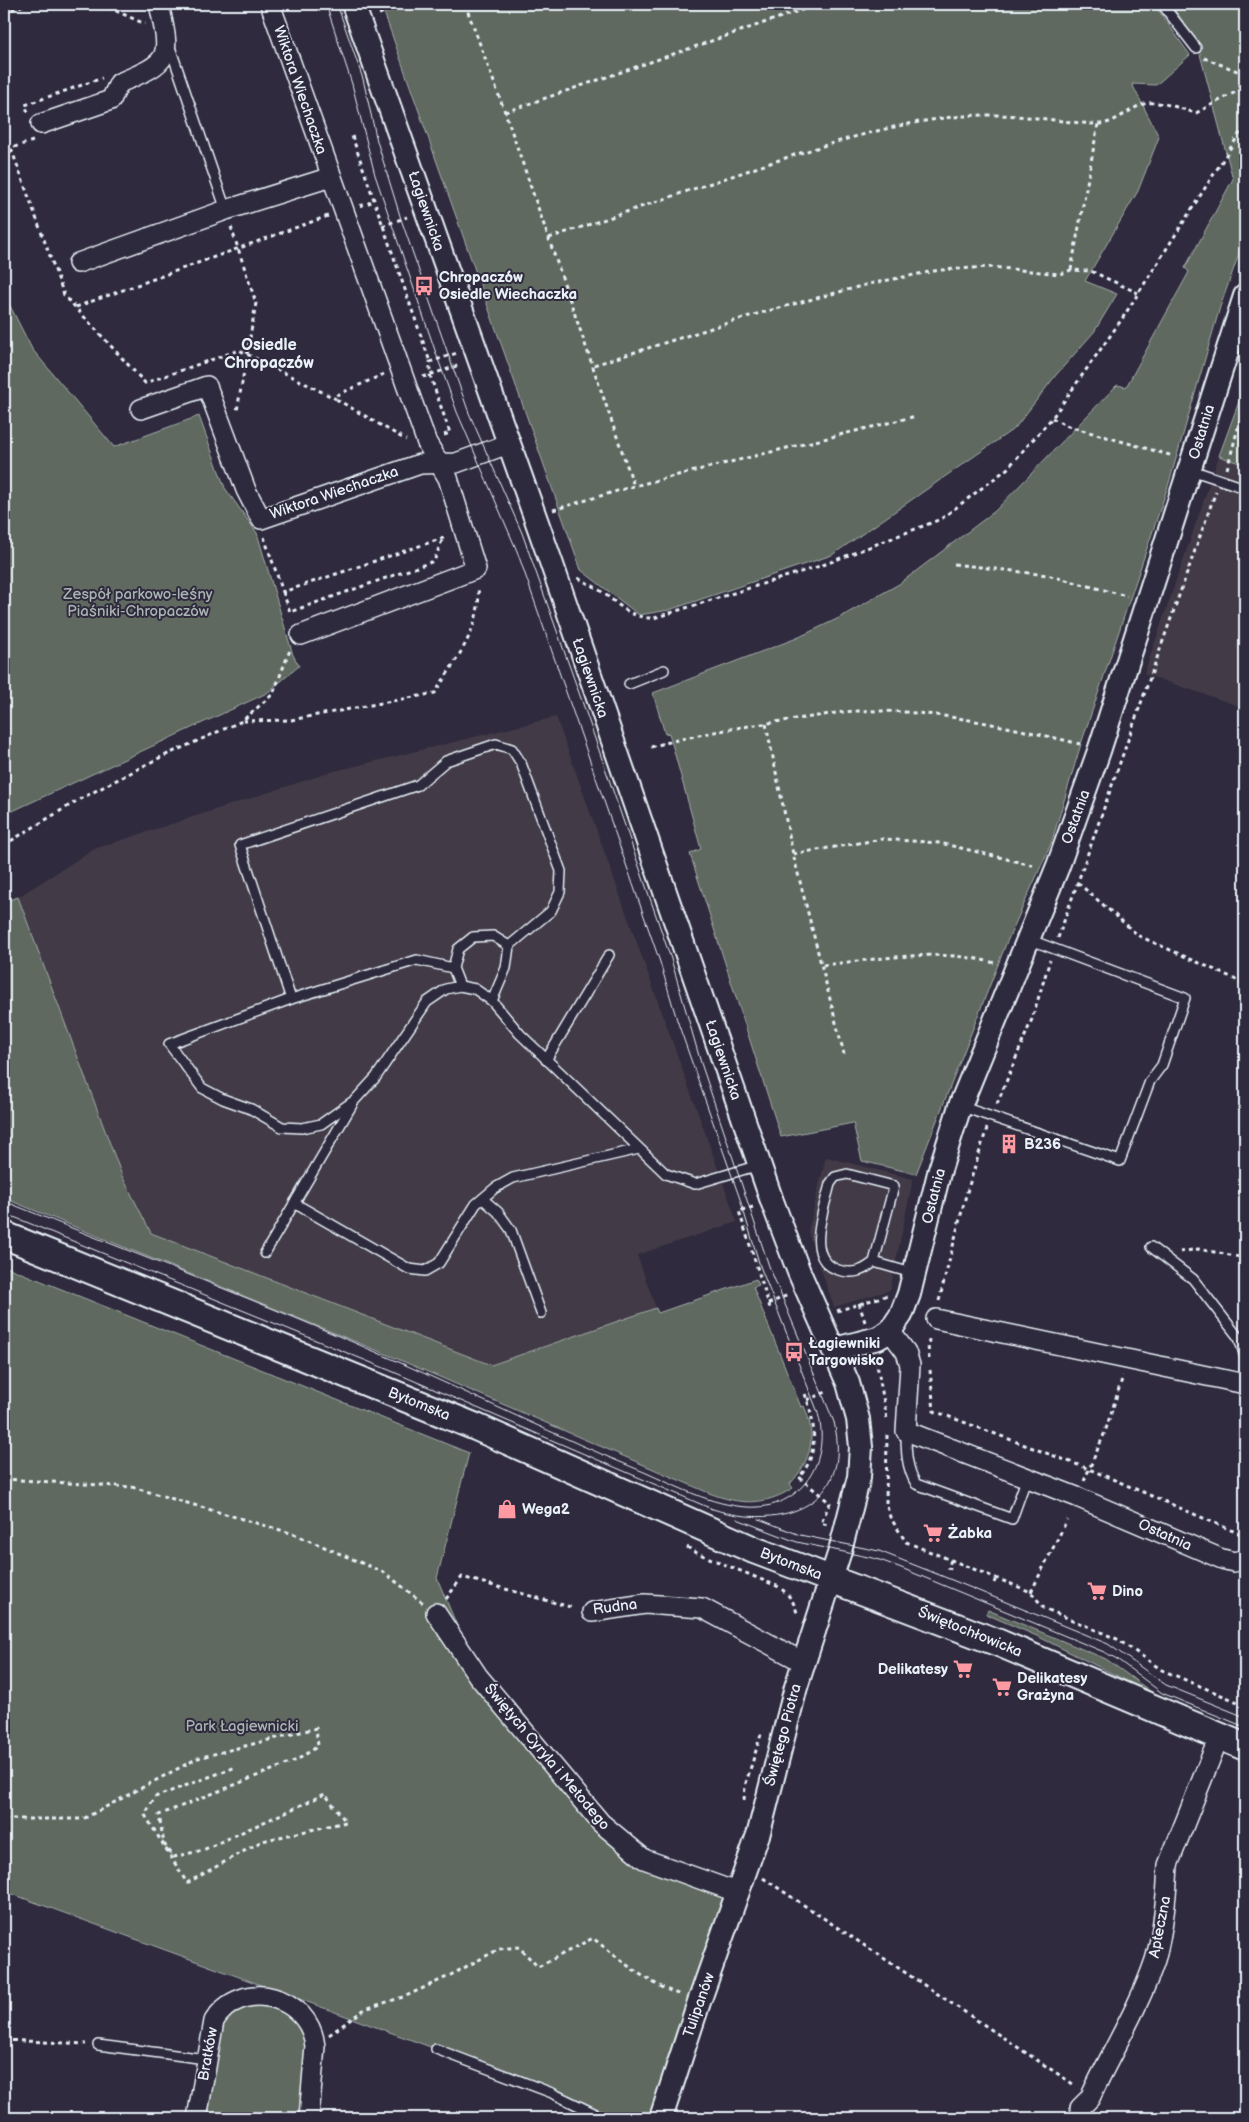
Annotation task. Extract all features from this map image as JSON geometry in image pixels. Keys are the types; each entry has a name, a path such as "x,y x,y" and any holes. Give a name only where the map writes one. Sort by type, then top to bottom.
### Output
{"main road":[{"name":"Bytomska","path":"4,1235 476,1427 690,1523 832,1579"},
{"name":"Świętochłowicka","path":"832,1579 999,1643 1245,1747"}],"street":[{"path":"41,124 111,100 119,83 153,69 160,63 167,39 159,4"},
{"name":"Wiktora Wiechaczka","path":"270,4 330,177 427,443 448,478 476,569"},
{"name":"Łagiewnicka","path":"353,4 470,355 508,444 759,1164 799,1272 835,1349"},
{"path":"78,263 226,210 330,177"},
{"name":"Ostatnia","path":"890,1331 901,1315 910,1273 960,1106 1028,939 1051,867 1099,751 1182,463 1245,296"},
{"name":"Wiktora Wiechaczka","path":"141,408 207,386 246,490 261,519 420,464 456,463 508,444"},
{"path":"300,635 476,569"},
{"path":"935,1318 1245,1384"},
{"path":"832,1579 853,1504 861,1447 858,1419 835,1349 878,1338 890,1331 906,1352 910,1365 906,1431"},
{"name":"Ostatnia","path":"906,1431 1028,1476 1222,1559 1234,1562 1245,1559"},
{"name":"Świętego Piotra","path":"739,1893 759,1832 776,1759 803,1662 832,1579"},
{"name":"Rudna","path":"592,1612 644,1604 702,1608 803,1662"},
{"name":"Świętych Cyryla i Metodego","path":"436,1613 478,1676 600,1823 644,1859 739,1893"},
{"name":"Apteczna","path":"1085,2103 1131,2018 1155,1959 1167,1886 1168,1865 1219,1737"},
{"name":"Tulipanów","path":"661,2118 699,2002 739,1893"},
{"name":"Bratków","path":"197,2118 214,2021 221,2010 242,1997 268,1998 295,2008 307,2020 314,2034 315,2046 309,2118"}],"lane":[{"path":"1162,4 1196,48"},
{"path":"167,39 226,210"},
{"path":"1182,463 1245,488"},
{"path":"629,684 664,670"},
{"path":"291,999 240,844 418,785 446,761 496,744 512,749 521,763 561,871 560,892 551,911 509,946 506,968 492,1001"},
{"path":"460,986 453,968 458,949 473,937 493,936 509,946"},
{"path":"960,1106 1120,1161 1150,1081 1162,1065 1185,998 1028,939"},
{"path":"546,1060 609,955"},
{"path":"355,1100 321,1124 302,1128 282,1127 251,1109 223,1099 202,1088 169,1044 291,999 417,960 453,968"},
{"path":"265,1253 355,1100 376,1077 427,1002 446,989 460,986 475,989 492,1001 508,1022 546,1060 666,1174 695,1184 707,1182 759,1164"},
{"path":"294,1203 409,1269 425,1271 439,1263 456,1233 476,1204 495,1188 513,1178 639,1149"},
{"path":"847,1174 894,1186 874,1262 864,1270 851,1273 839,1271 828,1264 823,1255 817,1234 830,1184 835,1177 847,1174"},
{"path":"482,1199 498,1212 512,1230 541,1313"},
{"path":"1151,1247 1193,1279 1239,1338 1245,1356"},
{"path":"874,1262 910,1273"},
{"path":"906,1431 906,1456 910,1475 916,1484 1012,1520 1028,1476"},
{"path":"98,2044 206,2059"},
{"path":"436,2050 552,2093 604,2118"}],"path":[{"path":"4,12 28,4"},
{"path":"101,4 146,24"},
{"path":"379,14 407,4"},
{"path":"465,4 505,112 634,486"},
{"path":"505,112 819,4"},
{"path":"1196,48 1201,56 1245,74"},
{"path":"549,238 803,151 938,119 984,115 1036,117 1098,124 1110,122 1132,109 1148,103 1160,103 1196,112 1245,87"},
{"path":"1071,270 1098,124"},
{"path":"575,576 600,590 628,613 641,619 670,614 823,565 940,518 1007,469 1052,418 1138,293 1245,125"},
{"path":"352,136 430,362 430,375 450,433 417,447 336,398 337,395 370,382"},
{"path":"4,151 11,148"},
{"path":"76,307 343,211 374,202"},
{"path":"226,210 256,303 236,416"},
{"path":"382,226 413,215"},
{"path":"594,366 753,315 869,284 931,272 991,267 1060,274 1071,270 1091,271 1138,293"},
{"path":"430,362 470,355"},
{"path":"405,383 430,375 470,355"},
{"path":"1245,402 1224,481 1220,490 1216,491 1054,949 1032,1019 992,1116 966,1195 928,1344 934,1411 1089,1469 1245,1536"},
{"path":"547,512 634,486 916,416"},
{"path":"1052,418 1068,426 1182,463"},
{"path":"261,529 290,612 434,561 443,538"},
{"path":"284,592 464,530"},
{"path":"954,564 1047,575 1129,597"},
{"path":"242,721 291,720 435,693 470,638 479,596 476,569"},
{"path":"4,844 80,799 148,764 242,721 273,694 287,656 300,635"},
{"path":"651,747 675,740 855,711 922,714 1004,725 1086,746"},
{"path":"766,724 793,854 823,965 844,1054"},
{"path":"793,854 883,839 940,843 1051,867 1078,883 1139,936 1233,978 1245,986"},
{"path":"823,965 927,955 980,958 1008,966"},
{"path":"758,1205 738,1211 770,1308"},
{"path":"1162,1256 1198,1248 1245,1258"},
{"path":"833,1309 836,1311 900,1292 910,1273"},
{"path":"859,1304 866,1324"},
{"path":"875,1357 887,1426"},
{"path":"1077,1496 1105,1432 1128,1359"},
{"path":"807,1400 830,1390"},
{"path":"805,1394 814,1428 814,1440 812,1454 804,1472 799,1477 830,1503 820,1523 828,1525"},
{"path":"887,1432 885,1490 890,1517 906,1542 1031,1592 1044,1608 1117,1639 1162,1670 1245,1705"},
{"path":"4,1479 132,1487 294,1534 385,1573 436,1613"},
{"path":"1031,1592 1067,1520"},
{"path":"951,1560 948,1568 952,1570"},
{"name":"Rudna","path":"436,1613 462,1577 592,1612"},
{"path":"994,1583 996,1578"},
{"path":"4,1819 83,1819 198,1758 316,1728 318,1746 297,1760 159,1815 164,1844 174,1857 203,1850 325,1794 346,1822 262,1841 187,1884 145,1815 154,1797 236,1767"},
{"path":"762,1871 760,1876 1051,2068 1085,2103"},
{"path":"315,2046 366,2009 406,1996 447,1978 499,1949 519,1947 538,1967 594,1938 630,1968 670,1992 681,1995 684,1986"},
{"path":"4,2040 98,2044"}],"shaded area":[{"path":"1219,456 1245,465 1245,708 1144,674"},
{"path":"556,717 737,1222 637,1255 656,1308 491,1365 151,1233 122,1176 18,897 94,849 331,772"},
{"path":"826,1157 913,1179 890,1290 834,1307 808,1232"}],"green space":[{"path":"381,4 1154,4 1190,55 1156,85 1132,84 1159,137 1138,191 1085,281 1117,294 1094,332 1056,375 1015,428 832,555 669,610 639,615 581,570"},
{"path":"1170,4 1245,4 1245,237 1220,307 1169,483 1081,744 1051,844 1006,944 916,1174 862,1161 853,1123 781,1137 690,854 701,849 669,733 665,734 653,693 797,638 837,619 899,584 995,511 1117,385 1126,387 1189,272 1185,268 1233,179 1196,39"},
{"name":"Zespół parkowo-leśny Piaśniki-Chropaczów","path":"4,294 32,349 114,447 199,416 225,488 257,533 293,655 299,666 267,693 4,815"},
{"path":"1245,385 1245,465 1219,456"},
{"path":"18,897 122,1176 151,1233 491,1365 656,1308 658,1313 756,1279 759,1285 753,1287 801,1407 804,1406 810,1427 811,1437 808,1456 790,1484 793,1488 772,1498 752,1502 731,1500 709,1493 393,1357 4,1198 4,902"},
{"name":"Park Łagiewnicki","path":"4,1266 469,1453 437,1578 478,1676 637,1852 739,1893 661,2118 604,2118 436,2049 4,1891"},
{"path":"988,1610 1106,1659 1157,1696 1039,1637 986,1614"},
{"path":"242,1997 307,2020 309,2118 197,2118 210,2035"}],"tram line":[{"path":"4,1201 344,1338 580,1445 707,1499 747,1507 766,1506 783,1500 798,1491 809,1478 816,1463 821,1446 821,1428 817,1410 760,1266 740,1199 677,1020 660,962 517,551 457,412 438,359 375,175 352,84 326,4"},
{"path":"337,4 363,79 377,141 401,219 440,331 469,413 522,533 671,959 701,1063 769,1266 834,1422 837,1452 832,1476 821,1494 804,1507 782,1514 758,1517 733,1514 707,1507"},
{"path":"4,1213 389,1370 712,1509"},
{"path":"737,1519 797,1542 877,1559 899,1567 1104,1652 1117,1659 1162,1693 1245,1727"},
{"path":"759,1519 800,1535 879,1551 947,1578 1108,1644 1166,1685 1245,1717"}],"place":[{"name":"Chropaczów Osiedle Wiechaczka","path":"424,286"},
{"name":"B236","path":"1009,1144"},
{"name":"Łagiewniki Targowisko","path":"794,1352"},
{"name":"Wega2","path":"507,1509"},
{"name":"Żabka","path":"933,1533"},
{"name":"Dino","path":"1097,1591"},
{"name":"Delikatesy","path":"963,1669"},
{"name":"Delikatesy Grażyna","path":"1002,1687"}],"district":[{"name":"Osiedle Chropaczów","path":"269,354"}]}
